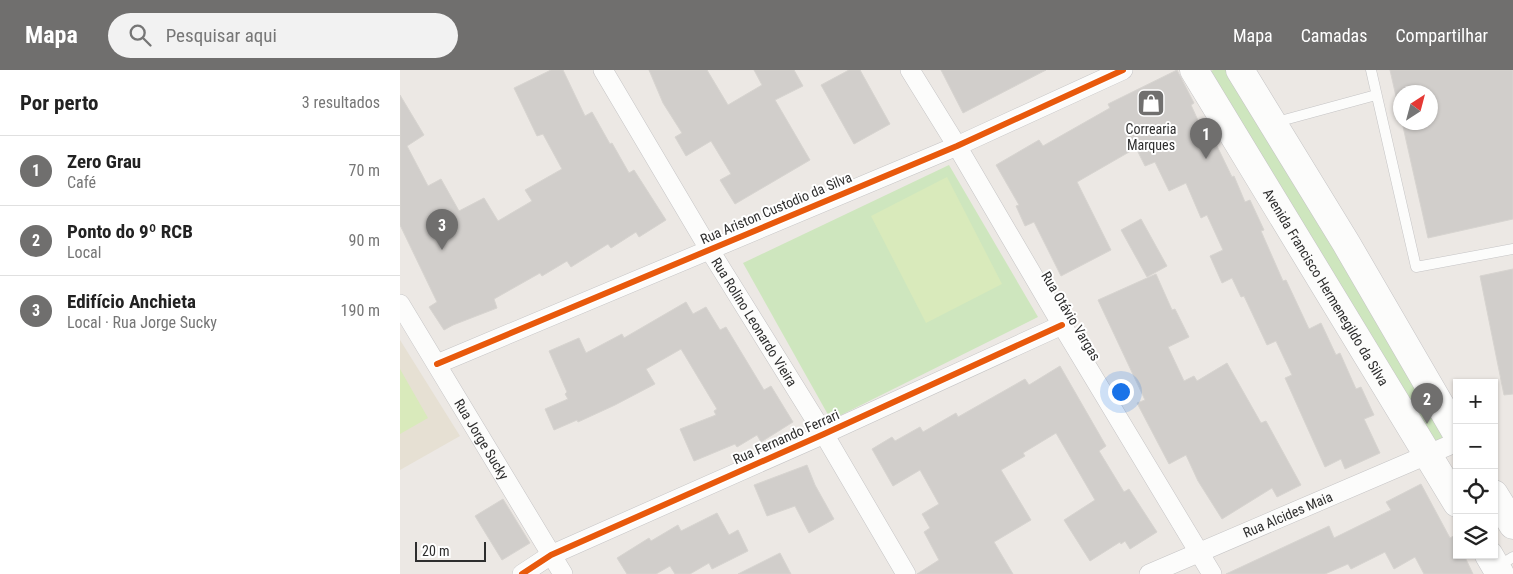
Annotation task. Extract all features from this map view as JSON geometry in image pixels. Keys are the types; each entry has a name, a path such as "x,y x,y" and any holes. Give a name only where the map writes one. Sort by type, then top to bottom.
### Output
{"main road":[{"name":"Avenida Francisco Hermenegildo da Silva","path":"1194,70 1453,497"},
{"path":"1240,70 1453,427"},
{"path":"1335,302 1369,284"},
{"path":"1498,500 1513,524"}],"street":[{"name":"Rua Rolino Leonardo Vieira","path":"603,70 709,250 824,434 906,574"},
{"name":"Rua Otávio Vargas","path":"910,70 1212,574"},
{"name":"Rua Ariston Custodio da Silva","path":"437,364 957,146 1123,70"},
{"name":"Rua Jorge Sucky","path":"400,304 563,574"},
{"name":"Rua Fernando Ferrari","path":"522,574 551,555 824,434 1062,325"},
{"name":"Rua Alcides Maia","path":"1149,574 1453,444"}],"lane":[{"path":"1370,70 1416,267 1513,250"},
{"path":"1272,123 1376,95"}],"shaded area":[{"path":"400,340 460,436 400,470"}],"green space":[{"path":"1213,70 1230,70 1447,436 1428,448 1206,74"},
{"path":"949,165 1038,317 831,420 743,263"},
{"path":"947,177 1002,284 926,323 871,216"},
{"path":"400,369 428,418 400,434"}],"building":[{"path":"551,70 563,70 585,116 592,112 629,173 634,170 666,220 639,237 636,232 611,248 608,244 571,267 567,261 542,276 540,273 494,299 497,308 444,330 429,307 437,302 400,225 400,95 424,135 407,146 428,186 441,179 459,211 484,198 498,221 532,201 525,190 562,169 543,134 537,136 514,88"},
{"path":"649,70 707,70 728,105 762,85 754,70 794,70 803,86 775,100 810,160 735,204 720,180 731,174 711,141 686,156 675,137 682,133 663,103"},
{"path":"849,70 860,70 890,124 854,144 821,85"},
{"path":"941,70 1046,70 963,113"},
{"path":"1177,70 1194,103 1191,105 1211,149 1217,146 1232,177 1234,176 1245,202 1250,200 1264,230 1261,231 1283,281 1286,280 1309,329 1321,323 1336,355 1340,353 1356,389 1361,387 1374,415 1364,419 1380,453 1345,469 1341,459 1325,467 1285,378 1292,375 1276,341 1267,345 1244,296 1241,297 1232,278 1222,283 1210,256 1223,250 1207,215 1201,218 1186,183 1169,191 1155,162 1145,166 1136,148 1077,182 1111,250 1061,276 1034,222 1025,226 1016,206 1019,205 996,165 1039,140 1043,146 1110,108 1108,104"},
{"path":"1390,70 1513,70 1513,219 1428,238 1404,130 1438,130 1438,85 1393,85"},
{"path":"1141,219 1167,266 1147,277 1121,230"},
{"path":"1513,269 1513,394 1504,395 1480,276"},
{"path":"1156,274 1172,310 1175,309 1189,337 1168,347 1184,381 1194,376 1197,381 1227,363 1261,423 1266,421 1301,485 1277,497 1272,488 1222,519 1198,481 1186,455 1169,464 1137,403 1145,400 1098,300"},
{"path":"686,302 693,314 706,307 720,330 726,327 764,390 771,386 793,422 761,442 757,435 737,447 735,444 694,461 680,429 716,415 714,411 717,409 681,349 646,369 655,384 578,422 577,420 554,430 545,409 568,399 565,394 567,392 549,351 579,338 586,353 622,334 624,338"},
{"path":"1060,366 1106,446 1099,451 1124,492 1129,489 1157,532 1130,549 1125,541 1121,544 1120,542 1090,561 1064,520 1095,500 1056,433 1023,453 1025,456 1001,470 1031,520 994,542 1013,574 917,574 939,560 924,532 930,528 922,514 939,504 920,470 893,486 872,449 892,437 895,441 920,427 923,432 956,413 958,417 1025,379 1029,385"},
{"path":"807,465 815,485 834,519 809,533 795,506 767,516 754,485"},
{"path":"1421,484 1450,538 1453,536 1453,559 1466,559 1473,574 1424,574 1415,557 1394,569 1385,552 1351,569 1348,564 1325,574 1226,574 1329,526 1334,538 1391,510 1386,502"},
{"path":"503,499 530,543 502,560 475,516"},
{"path":"717,513 729,535 738,530 748,551 712,569 709,563 690,574 675,574 670,566 656,574 627,574 617,558 649,538 651,541 678,525 681,531"},
{"path":"780,553 791,574 738,574"}],"cycle path":[{"path":"437,364 957,146 1123,70"},
{"path":"522,574 551,555 824,434 1062,325"}],"place":[{"name":"Correaria Marques","path":"1151,103"},
{"name":"Zero Grau","path":"1206,159"},
{"name":"Edifício Anchieta","path":"442,250"},
{"name":"Ponto do 9º RCB","path":"1427,424"}]}
